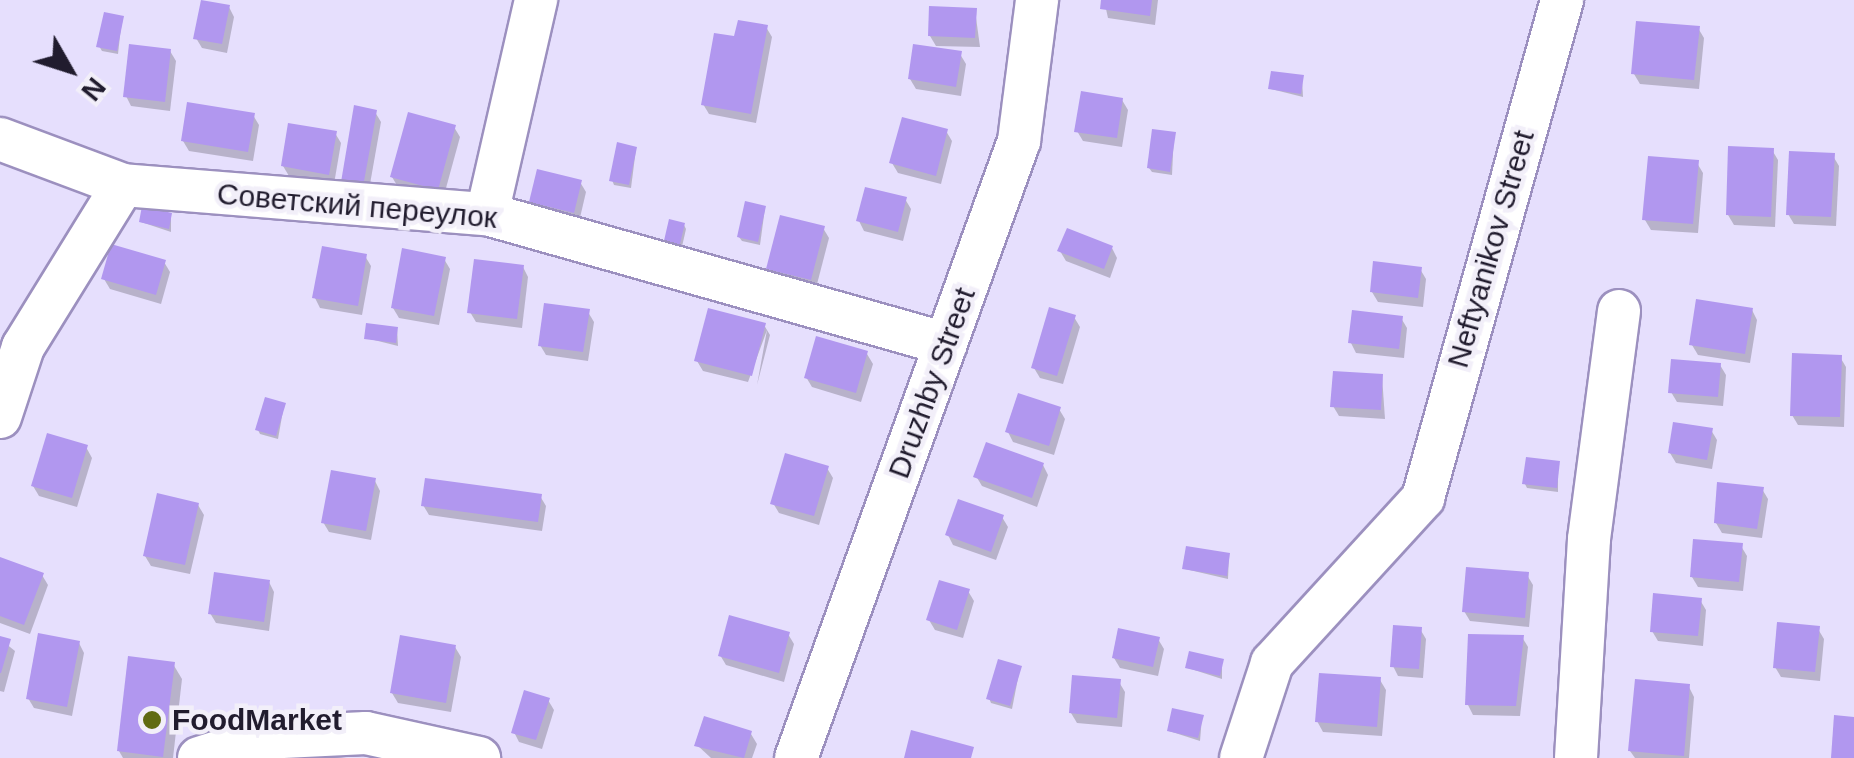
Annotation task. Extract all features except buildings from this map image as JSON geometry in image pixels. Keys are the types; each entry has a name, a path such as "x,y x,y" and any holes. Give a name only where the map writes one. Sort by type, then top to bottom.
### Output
{"street":[{"path":"488,214 536,0"},
{"name":"Druzhby Street","path":"796,758 1020,141 1038,0"},
{"name":"Neftyanikov Street","path":"1240,758 1272,663 1423,498 1562,0"},
{"name":"Советский переулок","path":"0,138 122,185 488,214 946,344"},
{"path":"0,416 23,347 122,185"},
{"path":"1576,758 1589,539 1619,311"},
{"path":"199,758 262,738 366,733 479,758"}],"place":[{"name":"FoodMarket","path":"152,720"}]}
